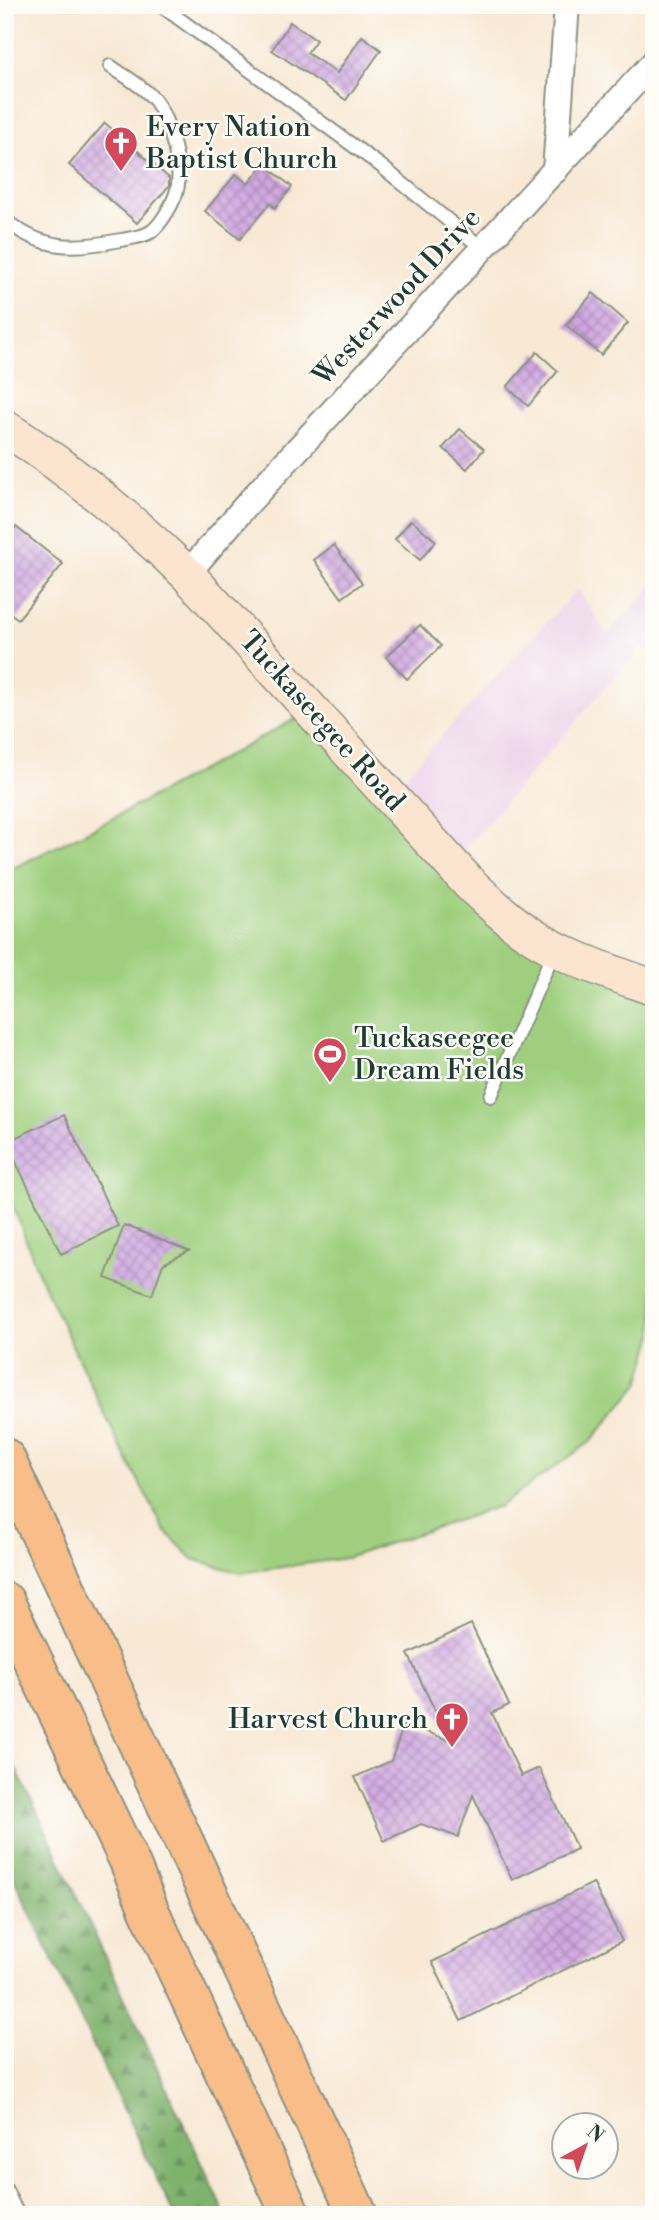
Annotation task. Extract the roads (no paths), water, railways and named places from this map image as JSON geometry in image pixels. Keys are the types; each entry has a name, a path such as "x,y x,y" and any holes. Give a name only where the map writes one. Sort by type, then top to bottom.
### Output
{"highway":[{"path":"5,1458 358,2215"},
{"path":"5,1602 129,1861 149,1910 291,2215"}],"street":[{"path":"555,171 567,5"},
{"name":"Westerwood Drive","path":"187,574 249,502 654,62"},
{"name":"Tuckaseegee Road","path":"5,428 84,482 141,530 187,574 469,883 503,914 534,937 556,948 654,988"}],"lane":[{"path":"163,7 381,166 482,248"},
{"path":"5,220 33,238 58,246 106,243 138,237 151,232 158,225 177,190 177,160 158,105 141,86 110,66"},
{"path":"491,1096 556,948"},
{"path":"5,2188 18,2215"}],"place":[{"name":"Every Nation Baptist Church","path":"121,173"},
{"name":"Tuckaseegee Dream Fields","path":"330,1084"},
{"name":"Harvest Church","path":"452,1749"}]}
